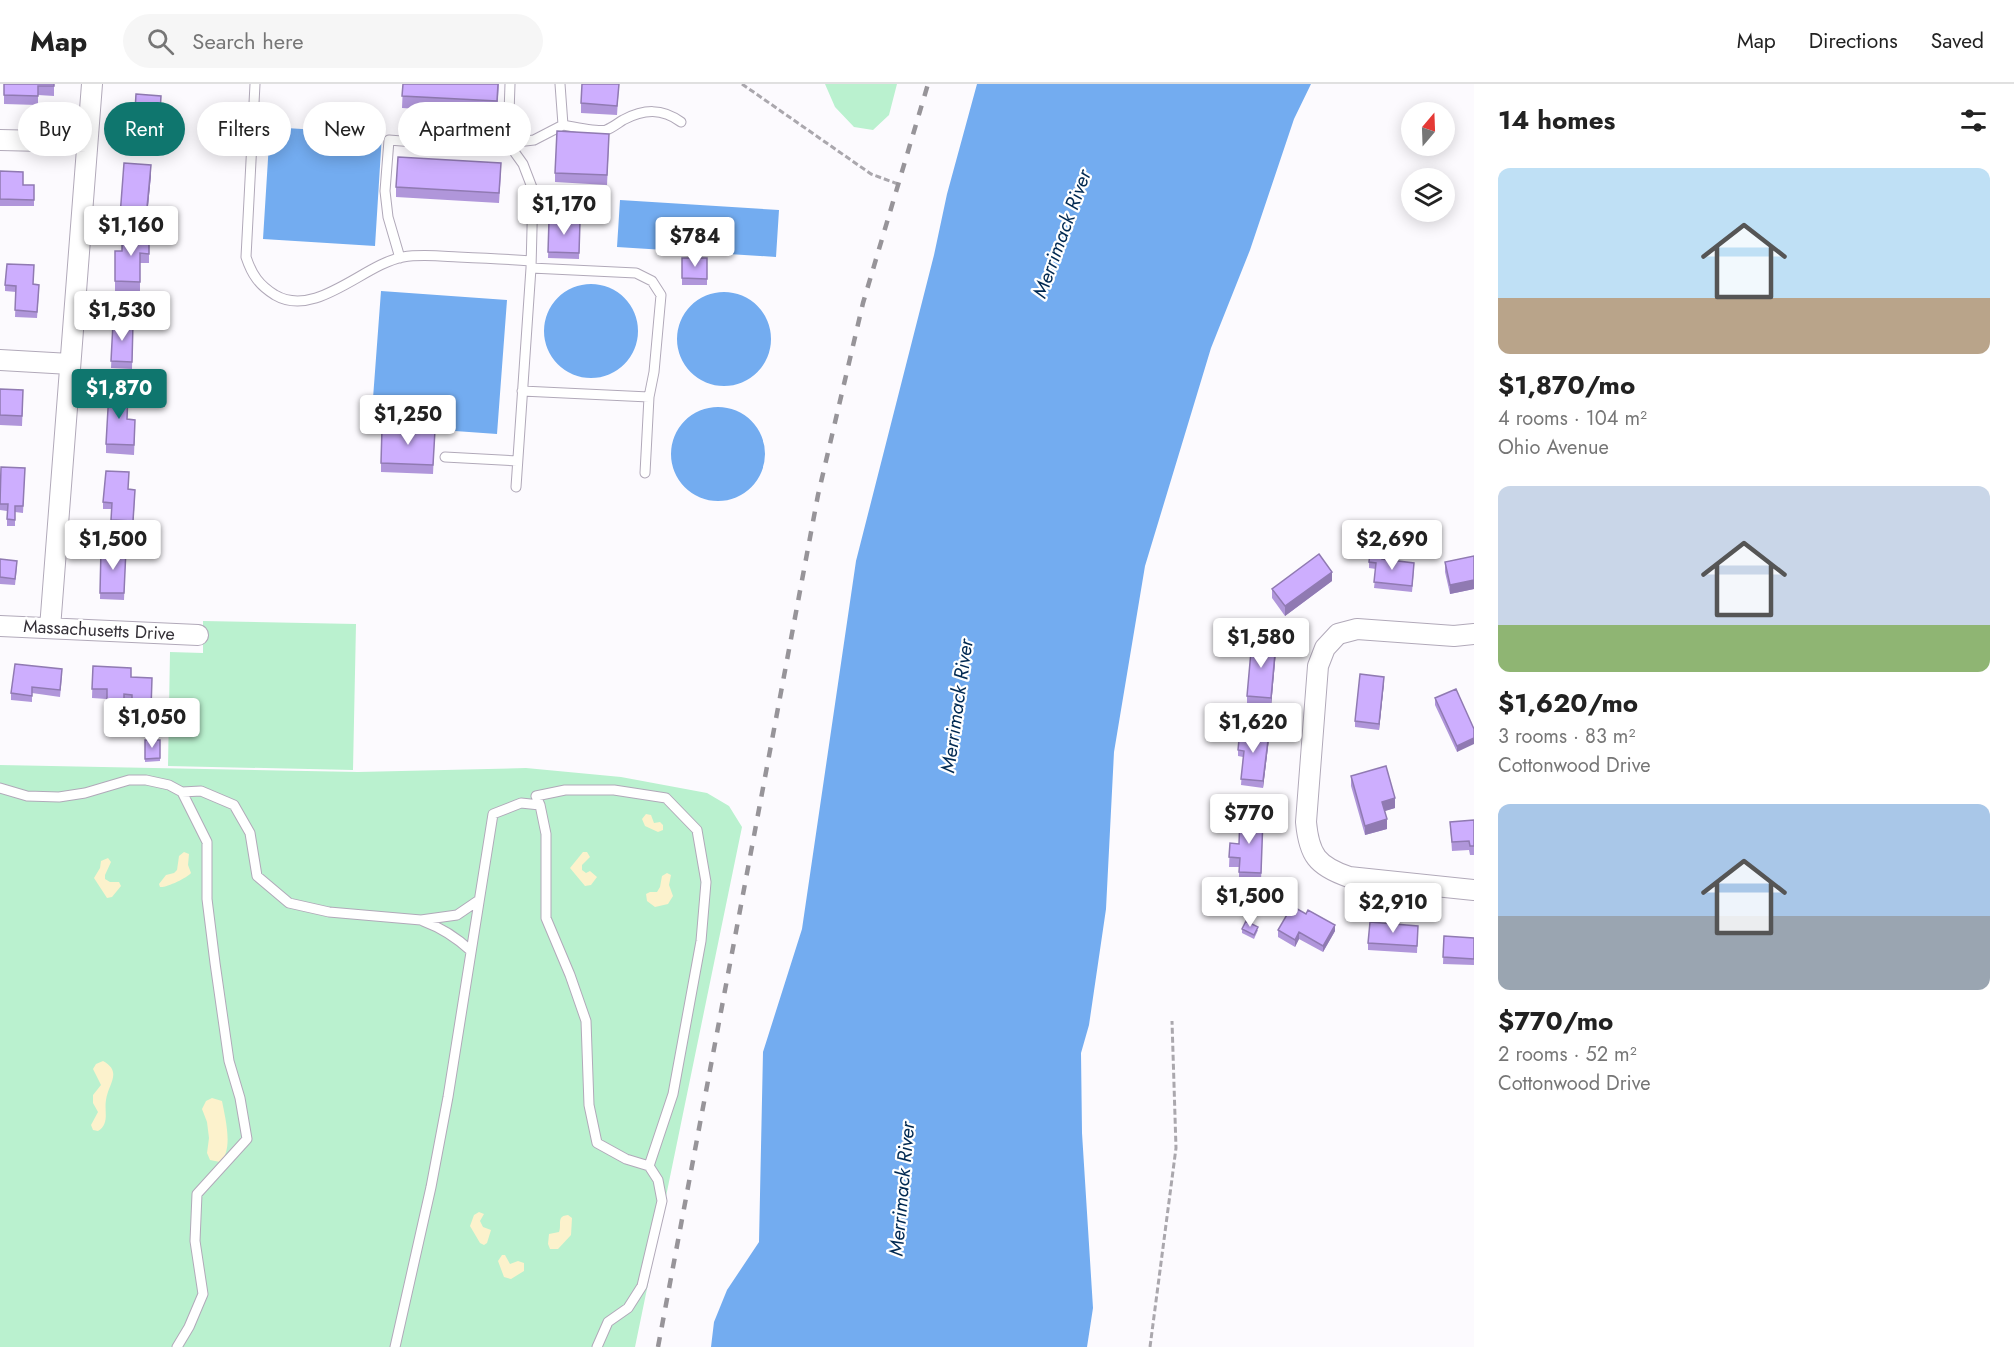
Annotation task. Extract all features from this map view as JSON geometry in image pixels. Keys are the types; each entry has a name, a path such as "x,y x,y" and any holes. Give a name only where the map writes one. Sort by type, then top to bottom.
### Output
{"street":[{"path":"90,102 92,84"},
{"path":"0,140 18,140"},
{"path":"50,628 86,156"},
{"path":"0,360 70,364"},
{"name":"Massachusetts Drive","path":"0,626 198,634"},
{"path":"1474,634 1454,636 1357,629 1338,634 1325,648 1318,666 1306,822 1308,841 1316,858 1331,871 1349,877 1474,890"}],"lane":[{"path":"255,84 246,257 252,273 263,288 280,298 298,301 319,297 400,258 420,255 636,273 652,280 661,295 650,397 645,473"},
{"path":"509,102 510,84"},
{"path":"560,84 563,125"},
{"path":"531,140 563,125 606,130 642,112 656,110 671,114 681,122"},
{"path":"398,141 389,140 385,190 388,217 400,258"},
{"path":"516,487 531,265 533,190 523,164 517,156"},
{"path":"522,392 650,397"},
{"path":"445,457 517,461"},
{"path":"0,788 27,796 58,796 85,793 129,780 146,780 169,785 182,792 201,791 234,805 250,833 257,876 289,903 329,912 421,920 457,915 479,900"},
{"path":"597,1347 608,1322 628,1308 642,1286 662,1201 658,1180 649,1166 626,1159 597,1143 590,1105 586,1021 546,918 546,834 536,796 565,790 614,790 666,798 697,830 706,882 701,940 672,1094 649,1166"},
{"path":"177,1347 203,1294 195,1241 197,1194 247,1139 240,1098 229,1061 215,963 207,899 207,842 182,792"},
{"path":"395,1347 431,1187 448,1097 493,814 521,803 540,805"},
{"path":"421,920 459,939 471,951"}],"path":[{"path":"742,84 871,174 898,184"},
{"path":"1150,1347 1176,1148 1172,1021"}],"green space":[{"path":"825,84 897,84 889,115 873,130 854,127 835,107"},
{"path":"203,621 356,624 353,770 168,766 170,652 203,653"},
{"path":"0,765 358,772 526,768 621,777 707,793 729,806 742,827 635,1347 0,1347"}],"sand":[{"path":"646,814 651,815 654,823 660,822 663,830 658,832 645,826 642,819"},
{"path":"184,852 189,854 188,865 191,873 176,882 160,887 159,884 166,875 177,870 179,856"},
{"path":"583,852 587,852 590,857 582,865 582,870 586,873 590,871 597,877 591,885 585,886 570,868"},
{"path":"108,858 111,862 105,879 110,882 119,882 121,886 112,897 107,898 94,878 101,861"},
{"path":"667,873 671,875 669,885 673,896 668,904 655,907 647,901 646,894 657,892 662,876"},
{"path":"103,1061 112,1069 113,1079 107,1094 104,1125 98,1131 93,1130 91,1125 98,1112 93,1103 93,1095 101,1085 93,1069 96,1064"},
{"path":"212,1098 222,1101 226,1124 227,1150 220,1162 210,1160 207,1153 209,1138 207,1122 202,1109 206,1101"},
{"path":"479,1212 484,1214 480,1221 483,1227 491,1230 487,1243 484,1245 480,1243 470,1226 474,1215"},
{"path":"568,1215 572,1218 571,1235 558,1249 550,1249 549,1234 559,1232 562,1217"},
{"path":"502,1255 505,1255 510,1264 518,1261 524,1263 524,1271 511,1279 504,1277 498,1261"}],"water":[{"name":"Merrimack River","path":"977,84 1311,84 1294,119 1250,250 1211,348 1145,566 1114,752 1106,909 1089,1025 1081,1053 1082,1133 1093,1308 1087,1347 711,1347 714,1322 727,1290 759,1242 763,1052 802,929 856,561 934,255 947,194"},
{"path":"291,128 303,129 303,156 381,156 375,246 263,239 268,156 291,156"},
{"path":"620,200 779,210 776,257 617,247"},
{"path":"591,284 609,287 624,298 635,313 638,331 635,349 624,364 609,375 591,378 573,375 558,364 547,349 544,331 547,313 558,298 573,287"},
{"path":"381,291 507,300 497,434 371,425"},
{"path":"724,292 742,295 757,306 768,321 771,339 768,357 757,372 742,383 724,386 706,383 691,372 680,357 677,339 680,321 691,306 706,295"},
{"path":"718,407 736,410 751,421 762,436 765,454 762,472 751,487 736,498 718,501 700,498 685,487 674,472 671,454 674,436 685,421 700,410"}],"building":[{"path":"4,84 54,84 54,86 38,86 38,96 4,95"},
{"path":"403,84 498,84 497,101 402,96"},
{"path":"582,84 619,84 617,106 581,103"},
{"path":"136,94 161,96 161,102 136,102"},
{"path":"557,131 609,134 607,175 555,173"},
{"path":"398,157 501,163 499,193 396,187"},
{"path":"124,163 151,165 146,218 120,216"},
{"path":"0,171 23,172 23,185 34,185 34,200 0,199"},
{"path":"549,220 580,221 579,253 548,252"},
{"path":"122,233 149,234 149,254 140,253 140,282 115,281 115,251 122,251"},
{"path":"682,258 707,258 707,279 682,278"},
{"path":"7,264 34,265 33,284 39,285 37,312 15,310 16,286 5,285"},
{"path":"113,323 133,323 132,362 111,361"},
{"path":"0,389 23,390 22,416 0,415"},
{"path":"109,391 128,392 127,419 135,420 134,445 106,444"},
{"path":"382,428 435,430 433,465 381,463"},
{"path":"1,467 25,468 23,506 15,506 15,520 7,519 8,504 0,504"},
{"path":"106,471 129,472 128,489 135,490 133,521 111,520 112,503 103,502"},
{"path":"101,549 126,549 124,593 100,593"},
{"path":"1370,552 1382,553 1382,559 1414,563 1412,586 1374,582 1376,563 1369,562"},
{"path":"1319,554 1332,572 1285,606 1272,589"},
{"path":"1474,556 1474,580 1450,585 1445,562"},
{"path":"0,559 17,561 15,579 0,577"},
{"path":"1252,640 1276,642 1271,698 1247,696"},
{"path":"15,664 62,669 60,690 32,687 32,696 11,693"},
{"path":"93,666 131,668 131,677 152,678 151,709 132,709 132,695 124,694 124,702 107,702 107,689 92,689"},
{"path":"1360,674 1384,677 1379,724 1355,721"},
{"path":"1456,689 1474,729 1474,738 1457,746 1435,698"},
{"path":"1240,729 1269,732 1263,781 1241,779 1244,751 1238,750"},
{"path":"145,740 160,740 160,758 145,759"},
{"path":"1386,766 1395,798 1382,802 1387,819 1365,826 1351,776"},
{"path":"1240,817 1263,818 1261,873 1239,872 1240,858 1229,857 1230,843 1239,844"},
{"path":"1474,820 1474,846 1470,846 1469,841 1452,842 1450,822"},
{"path":"1292,906 1306,914 1308,910 1335,925 1323,946 1299,932 1295,940 1278,930"},
{"path":"1246,921 1258,927 1254,935 1242,929"},
{"path":"1370,922 1418,926 1417,946 1368,943"},
{"path":"1444,936 1474,938 1474,959 1443,957"}],"railway":[{"path":"658,1347 818,495 863,303 928,84"}]}
